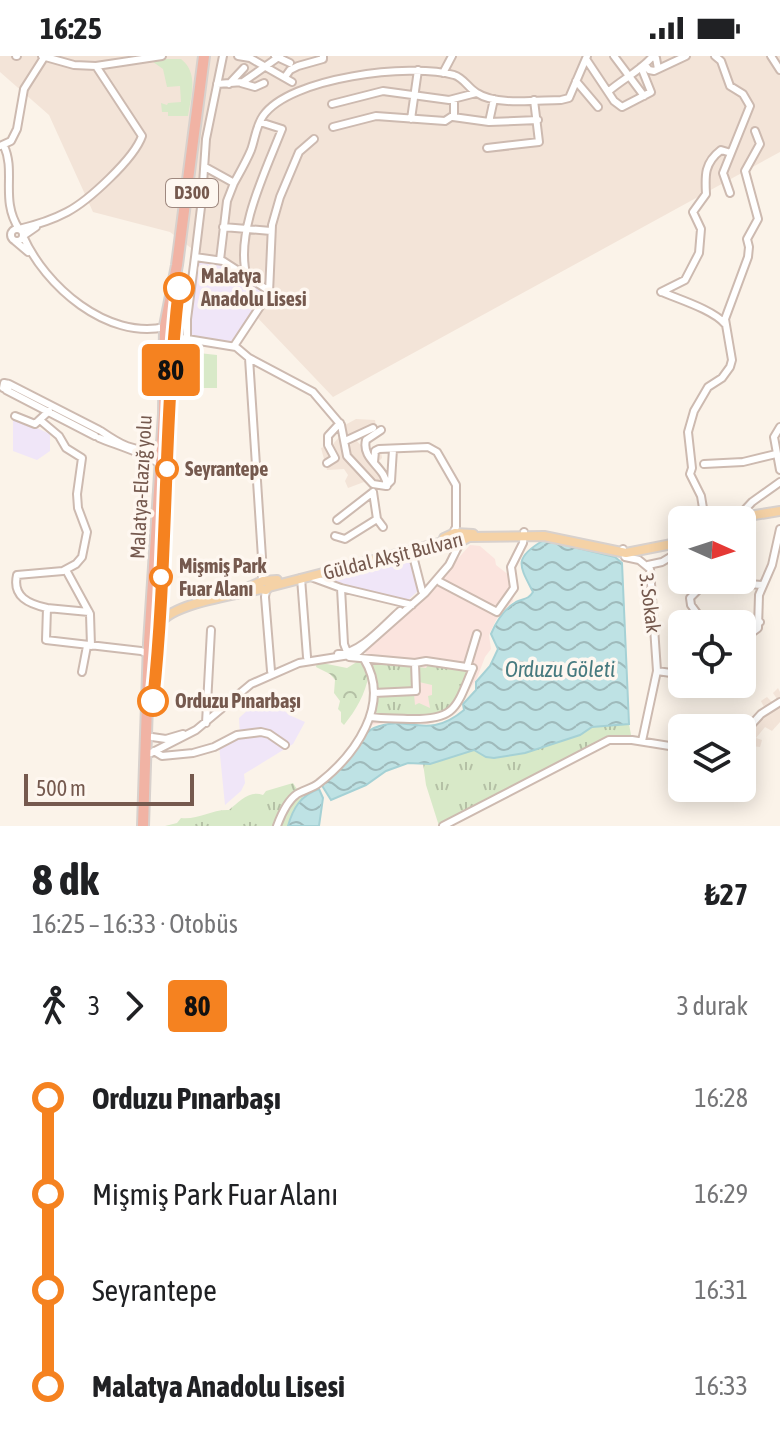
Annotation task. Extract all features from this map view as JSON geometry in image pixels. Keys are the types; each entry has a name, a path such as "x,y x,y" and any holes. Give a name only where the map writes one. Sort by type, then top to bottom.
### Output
{"highway":[{"name":"D300","path":"146,826 152,752 151,649 160,623 169,380 178,335 179,289 202,139 207,56"},
{"name":"Malatya-Elazığ yolu","path":"146,826 151,649 163,438 178,335 177,265 207,56"}],"main road":[{"path":"756,516 780,512"},
{"name":"Güldal Akşit Bulvarı","path":"160,604 171,607 314,576 457,537 524,534 623,551 668,543"},
{"name":"Güldal Akşit Bulvarı","path":"160,623 165,616 178,610 264,586"}],"street":[{"path":"162,56 94,66 74,65 44,56 24,89 17,129 11,141 2,146 9,159 3,191 13,223 31,252 62,290 113,323 234,346 242,349 249,358 313,392 340,423 347,456 374,488 377,519 383,527"},
{"path":"178,335 187,319 195,257 205,167 202,139 223,56"},
{"path":"238,56 250,58 292,82"},
{"path":"241,83 267,67 278,56 290,63"},
{"path":"443,73 452,56"},
{"path":"614,56 644,96"},
{"path":"646,62 649,70 658,69 686,56"},
{"path":"715,56 723,65 730,86 743,94 750,106 723,176 731,189"},
{"path":"771,56 780,70"},
{"path":"13,238 69,211 138,147 142,136 88,57"},
{"path":"586,57 614,101 622,107 651,91 646,62"},
{"path":"220,260 228,197 252,148 260,122 270,108 297,92 379,71 418,70 458,76 476,93 494,99 561,100 570,95 586,57"},
{"path":"285,77 301,64 323,58"},
{"path":"609,91 646,62 656,58 658,69"},
{"path":"229,84 244,68"},
{"path":"411,119 418,70"},
{"path":"576,81 598,107"},
{"path":"217,84 241,83 255,87 264,83"},
{"path":"332,104 383,91 454,100 476,93"},
{"path":"489,122 494,99"},
{"path":"453,117 454,100"},
{"path":"487,148 537,143 538,120 534,100"},
{"path":"333,127 372,116 442,122 453,117 489,122 538,120"},
{"path":"247,277 244,250 255,194 284,126 260,122"},
{"path":"703,506 690,474 688,432 694,411 708,387 722,378 730,367 731,352 725,324 748,257 747,239 758,219 745,171 759,148 755,131"},
{"path":"234,346 268,295 271,231 281,194 298,154 314,139"},
{"path":"725,324 684,299 661,292 685,280 697,259 702,239 693,212 706,194 704,180 707,165 721,150 731,153"},
{"path":"205,167 234,183"},
{"path":"6,198 13,238 60,292 113,326 178,335"},
{"path":"223,227 271,231"},
{"path":"13,238 13,230 21,233"},
{"path":"195,257 220,260 268,290"},
{"path":"249,358 271,671"},
{"path":"4,386 49,411 117,442 143,450 157,447 163,438"},
{"path":"4,386 124,450 151,456 161,467"},
{"path":"15,416 35,424 49,411"},
{"path":"40,420 59,436 66,448 82,458 77,502 87,532 85,547 76,564 66,570 21,573 16,578 17,589 25,601 47,608 89,612"},
{"path":"327,463 335,460 328,436 340,423"},
{"path":"780,427 774,437 780,470"},
{"path":"345,441 377,429 365,442 365,451 387,479 387,486"},
{"path":"285,745 261,732 237,735 193,753 160,756 152,752 206,720 254,682 303,661 351,651 410,605 449,565 457,537 456,485 437,452 428,447 376,450 374,462"},
{"path":"337,520 374,488 387,486 392,479 393,449"},
{"path":"704,464 743,462 776,454"},
{"path":"749,506 780,482"},
{"path":"335,536 345,539 377,519"},
{"path":"756,629 760,622 762,585 772,565 780,529"},
{"path":"440,582 497,612 514,588 511,567 524,534"},
{"path":"410,605 452,554 457,537"},
{"name":"3. Sokak","path":"623,551 625,557 648,565 657,671 642,741"},
{"path":"413,556 422,591"},
{"path":"648,565 668,558"},
{"path":"66,570 89,612 92,624 82,672"},
{"path":"307,657 314,576 341,588 410,605"},
{"path":"695,610 690,598 703,585 762,585"},
{"path":"341,588 351,651"},
{"path":"47,608 46,640 151,649"},
{"path":"756,623 760,622"},
{"path":"206,720 211,630"},
{"path":"467,667 477,634"},
{"path":"206,720 241,685 307,657 351,651 365,660 426,661 473,668 461,694 445,716 430,720 371,717"},
{"path":"277,826 288,802 298,793 318,784 340,763 371,717 374,693 371,672 365,660"},
{"path":"374,693 416,691 415,663"},
{"path":"657,671 668,672"},
{"path":"756,720 780,702"},
{"path":"152,737 165,743"},
{"path":"443,826 607,741 642,741 668,746"}],"shaded area":[{"path":"0,56 780,56 780,152 333,397 191,248 170,232 93,212 49,115 0,72"},
{"name":"Malatya Anadolu Lisesi","path":"196,261 222,262 233,273 267,294 231,344 193,339 189,319"},
{"path":"13,417 50,434 50,451 37,460 13,451"},
{"path":"356,419 375,420 376,427 356,440 367,452 375,448 381,451 379,461 390,477 385,488 376,488 364,482 348,488 345,481 348,475 344,469 327,470 321,448 333,444 345,425"},
{"path":"470,545 480,546 495,559 496,565 514,579 513,601 497,618 489,635 491,649 477,678 455,713 445,719 428,724 398,721 364,726 373,697 372,666 364,650 419,602"},
{"path":"411,555 419,590 407,601 327,580 323,576 346,567"},
{"path":"778,688 780,722 772,731 765,727 756,738 756,716 764,707 761,701 767,697 772,702 777,699 773,693"},
{"path":"260,699 274,700 289,715 305,722 293,744 244,774 245,783 241,791 225,805 219,745 240,736 239,718"}],"green space":[{"path":"149,59 181,59 187,65 192,78 188,116 168,116 168,112 162,112 161,103 181,102 180,86 167,87 163,69"},
{"path":"180,351 217,355 217,388 178,388"},
{"path":"360,660 369,674 360,702 344,725 338,709 340,701 334,693 335,680 316,667 317,662 347,668"},
{"path":"368,661 411,666 412,691 376,691"},
{"path":"429,663 469,670 453,702 434,715 423,717 376,715 377,695 414,694 415,705 419,703 430,708 428,696 432,695 432,685 419,682 416,671 419,667 426,668"},
{"path":"629,724 632,740 617,739 439,826 426,785 423,763 474,750 494,758 524,753 580,735 592,727"},
{"path":"293,783 304,800 293,826 165,826 177,823 181,818 229,810 249,795 263,795 266,791"}],"water":[{"name":"Orduzu Göleti","path":"544,540 615,557 622,563 629,724 592,727 580,735 525,753 494,758 474,750 430,764 408,763 331,800 321,784 345,763 369,731 386,724 439,724 464,710 463,704 476,690 476,682 490,666 498,649 491,634 498,620 512,605 528,598 533,592 522,568 523,557"},
{"path":"319,789 323,798 319,826 288,826 299,803"}],"bus line":[{"name":"80","path":"153,701 159,655 169,380 179,288"}],"place":[{"name":"Malatya Anadolu Lisesi","path":"179,288"},
{"name":"Seyrantepe","path":"167,469"},
{"name":"Mişmiş Park Fuar Alanı","path":"161,577"},
{"name":"Orduzu Pınarbaşı","path":"153,701"}]}
